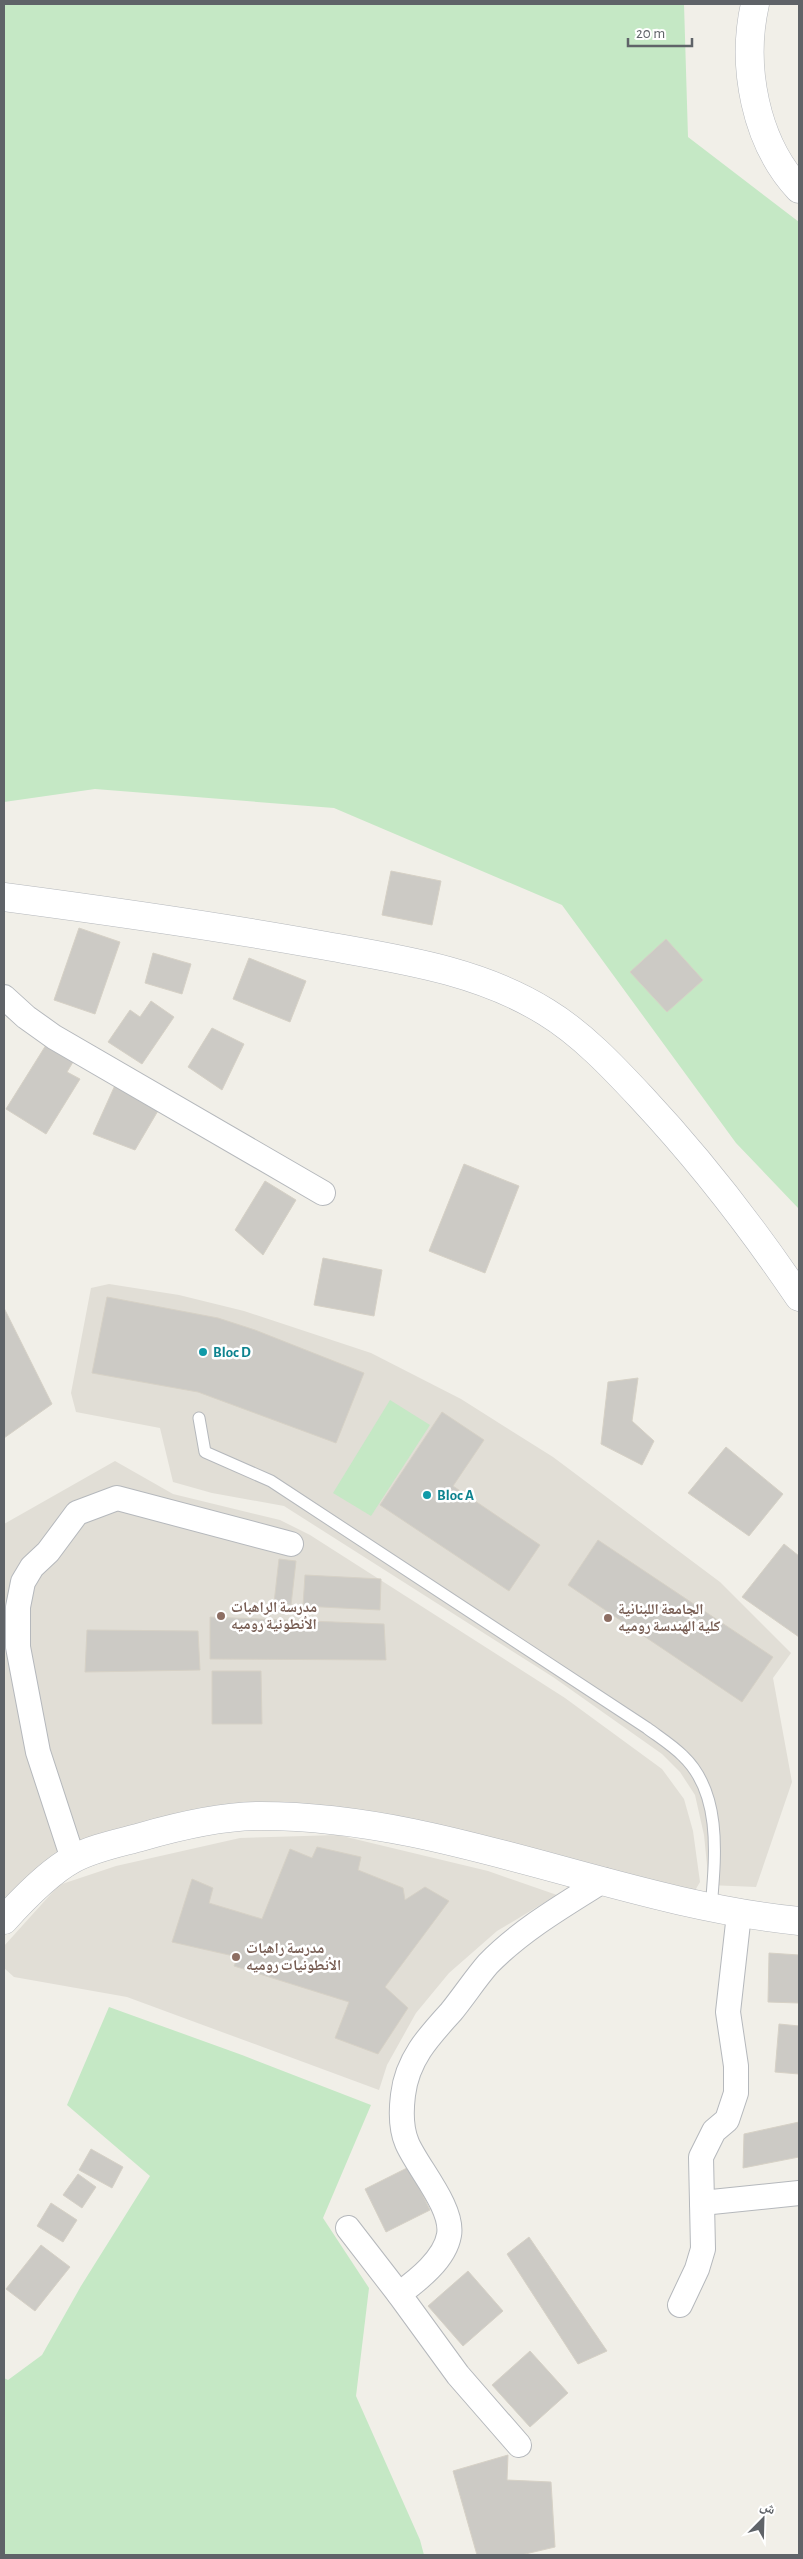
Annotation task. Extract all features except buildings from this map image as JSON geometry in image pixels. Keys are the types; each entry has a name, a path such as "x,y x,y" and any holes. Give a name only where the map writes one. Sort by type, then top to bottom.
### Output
{"street":[{"path":"756,4 751,26 751,70 762,129 783,172 799,189"},
{"path":"4,897 218,926 374,954 439,969 501,988 558,1020 620,1074 682,1140 721,1188 799,1297"},
{"path":"4,997 26,1017 54,1036 323,1193"},
{"path":"73,1859 38,1752 18,1647 18,1607 23,1582 32,1567 48,1552 78,1513 117,1498 291,1544"},
{"path":"4,1920 24,1898 73,1859 166,1830 228,1819 259,1816 344,1821 412,1834 711,1908 739,1914 799,1921"},
{"path":"399,2294 422,2275 437,2258 445,2247 450,2234 448,2221 432,2182 416,2161 406,2142 402,2122 403,2095 408,2071 422,2044 488,1965 520,1936 604,1880"},
{"path":"680,2305 697,2269 703,2249 701,2157 714,2131 727,2120 736,2093 736,2066 728,2012 739,1914"},
{"path":"702,2203 799,2194"},
{"path":"348,2228 458,2375 519,2445"}],"lane":[{"path":"199,1418 205,1452 270,1481 647,1728 685,1757 706,1790 711,1812 714,1858 711,1908"}],"shaded area":[{"name":"الجامعة اللبنانية كلية الهندسة روميه","path":"109,1284 179,1295 244,1311 371,1353 461,1399 553,1457 720,1582 791,1653 773,1678 792,1782 756,1887 709,1885 704,1835 695,1795 680,1772 662,1754 553,1677 284,1506 212,1493 173,1482 160,1428 76,1412 71,1393 91,1288"},
{"name":"مدرسة الراهبات الأنطونية روميه","path":"115,1461 173,1494 280,1520 310,1535 565,1698 662,1769 684,1799 693,1831 700,1882 693,1894 404,1828 169,1826 4,1908 4,1524"},
{"name":"مدرسة راهبات الأنطونيات روميه","path":"338,1835 488,1871 557,1895 497,1931 449,1973 416,2013 387,2065 379,2090 127,1997 14,1977 4,1968 4,1946 59,1885 116,1866 240,1838"}],"green space":[{"path":"4,4 684,4 688,137 799,222 799,1209 736,1143 562,905 334,808 95,789 4,802"},
{"path":"390,1400 430,1425 371,1516 333,1493"},
{"path":"109,2007 242,2055 371,2105 323,2218 369,2288 356,2396 420,2540 424,2555 4,2555 4,2378 8,2380 42,2355 81,2286 150,2176 67,2105"}],"place":[{"name":"Bloc D","path":"203,1352"},
{"name":"Bloc A","path":"427,1495"},
{"name":"مدرسة الراهبات الأنطونية روميه","path":"221,1616"},
{"name":"الجامعة اللبنانية كلية الهندسة روميه","path":"608,1618"},
{"name":"مدرسة راهبات الأنطونيات روميه","path":"236,1957"}]}
